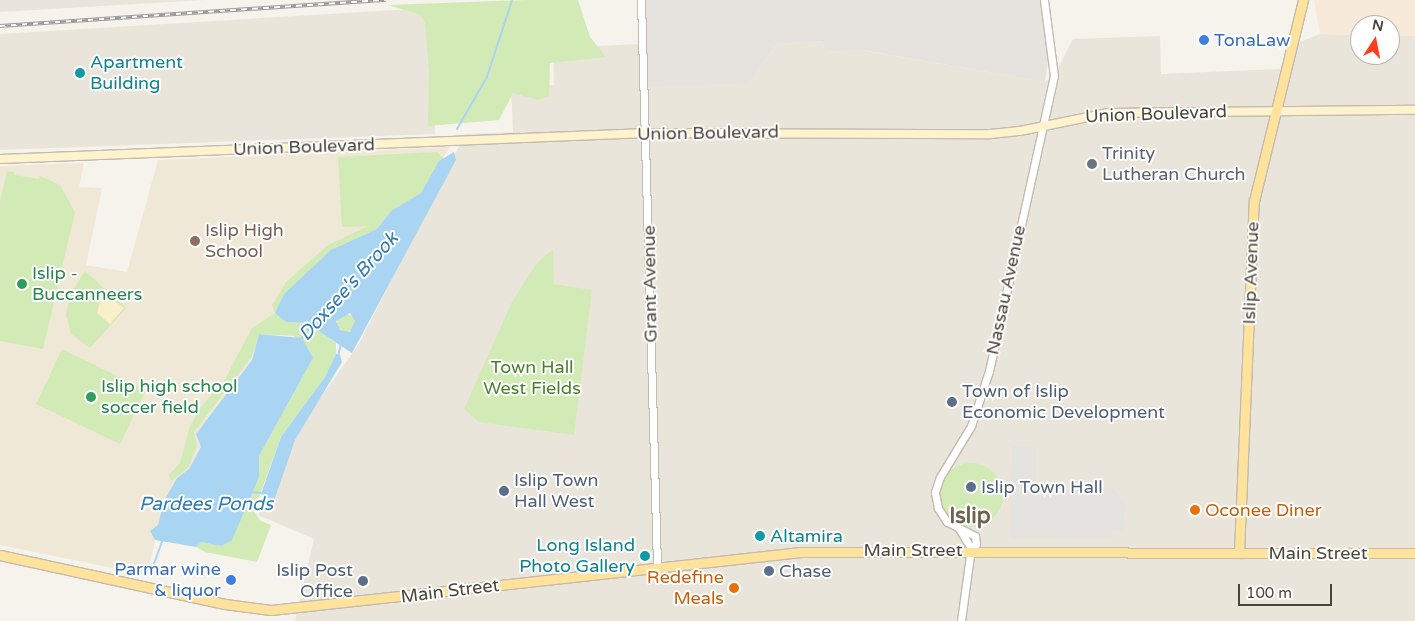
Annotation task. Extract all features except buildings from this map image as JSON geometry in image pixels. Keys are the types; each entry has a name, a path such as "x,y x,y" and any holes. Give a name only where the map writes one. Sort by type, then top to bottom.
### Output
{"main road":[{"name":"Islip Avenue","path":"1239,553 1254,201 1278,111 1303,0"},
{"name":"Union Boulevard","path":"0,159 646,133 990,134 1108,113 1415,110"},
{"name":"Main Street","path":"0,555 225,604 271,610 801,552 971,550 1415,553"}],"street":[{"name":"Grant Avenue","path":"641,0 657,567"},
{"name":"Nassau Avenue","path":"971,550 960,530 942,515 935,492 940,477 971,426 989,372 1054,76 1044,0"},
{"path":"961,621 971,550"}],"shaded area":[{"path":"0,0 205,0 0,12"},
{"path":"641,0 1041,0 1049,53 1045,82 862,50 824,52 823,41 777,44 749,83 642,87"},
{"path":"1314,0 1415,0 1415,36 1400,36 1400,15 1350,15 1350,35 1320,34"},
{"path":"428,8 435,134 0,150 0,34"},
{"path":"1320,34 1350,35 1350,65 1400,65 1400,36 1415,36 1415,621 295,621 314,539 258,515 291,439 359,344 465,134 513,132 511,87 554,85 553,48 640,44 749,83 777,44 823,41 824,52 861,50 1045,82 1054,76 1073,39 1160,36 1161,74 1280,69 1300,42"},
{"path":"450,147 421,193 275,313 259,334 252,359 196,434 201,447 189,469 177,478 164,501 158,525 150,531 155,540 147,575 0,545 0,166 84,163 79,187 102,188 86,265 127,272 158,160"},
{"path":"1012,446 1036,447 1036,487 1113,488 1125,504 1123,531 1113,531 1112,538 1010,539"}],"green space":[{"path":"578,0 590,37 606,57 550,63 549,96 538,100 513,93 499,120 428,126 429,70 425,22 419,14 388,5"},
{"path":"437,152 443,158 421,193 391,211 377,229 331,250 275,312 286,322 306,323 336,343 336,354 325,377 281,437 254,511 261,521 271,525 257,562 205,552 196,547 201,542 221,546 259,477 259,456 313,358 294,336 259,334 252,356 194,432 197,446 188,468 171,481 169,475 180,463 190,426 201,407 224,381 252,328 275,313 272,305 286,282 328,245 368,226 342,227 338,157"},
{"path":"7,171 14,172 14,175 39,179 40,176 60,185 75,212 43,349 0,341 0,202"},
{"name":"Town Hall West Fields","path":"553,249 554,284 592,290 574,435 479,422 464,409 512,302 537,263"},
{"path":"85,271 126,308 90,348 71,334 66,315 70,294"},
{"path":"346,314 352,317 355,323 352,329 346,332 340,329 337,323 340,317"},
{"name":"Islip high school soccer field","path":"62,349 146,390 120,444 36,404"},
{"path":"965,463 977,463 994,472 1001,483 1003,495 1001,507 994,518 977,527 965,527 953,522 944,513 939,501 939,489 944,477 953,468"}],"sand":[{"path":"108,296 124,308 110,324 97,313 100,301"}],"water":[{"path":"454,152 456,160 352,353 306,323 286,322 275,313 284,294 331,250 377,229 391,211 421,193 439,161","holes":["350,313 355,321 350,332 340,330 336,321"]},
{"name":"Pardees Ponds","path":"259,334 302,338 313,358 259,456 259,477 232,540 221,546 201,542 196,547 155,540 150,531 158,525 164,501 177,478 189,469 201,447 196,434 252,360"},
{"name":"Pardees Ponds","path":"336,354 340,355 342,362 295,440 274,501 261,494 281,437 325,377"}],"waterway":[{"name":"Doxsee's Brook","path":"457,129 487,77 512,0"},
{"name":"Doxsee's Brook","path":"301,339 312,325"},
{"path":"338,356 341,344"},
{"path":"250,492 263,493"},
{"name":"Doxsee's Brook","path":"151,572 162,541"}],"railway":[{"path":"0,26 386,0"}],"place":[{"name":"TonaLaw","path":"1204,40"},
{"name":"Apartment Building","path":"80,73"},
{"name":"Trinity Lutheran Church","path":"1092,164"},
{"name":"Islip High School","path":"195,241"},
{"name":"Islip - Buccanneers","path":"22,284"},
{"name":"Islip high school soccer field","path":"91,397"},
{"name":"Town of Islip Economic Development","path":"952,402"},
{"name":"Islip Town Hall","path":"971,487"},
{"name":"Islip Town Hall West","path":"504,491"},
{"name":"Oconee Diner","path":"1195,510"},
{"name":"Altamira","path":"760,536"},
{"name":"Long Island Photo Gallery","path":"645,556"},
{"name":"Chase","path":"769,571"},
{"name":"Parmar wine & liquor","path":"231,580"},
{"name":"Islip Post Office","path":"363,581"},
{"name":"Redefine Meals","path":"734,588"}],"district":[{"name":"Islip","path":"970,517"}]}
